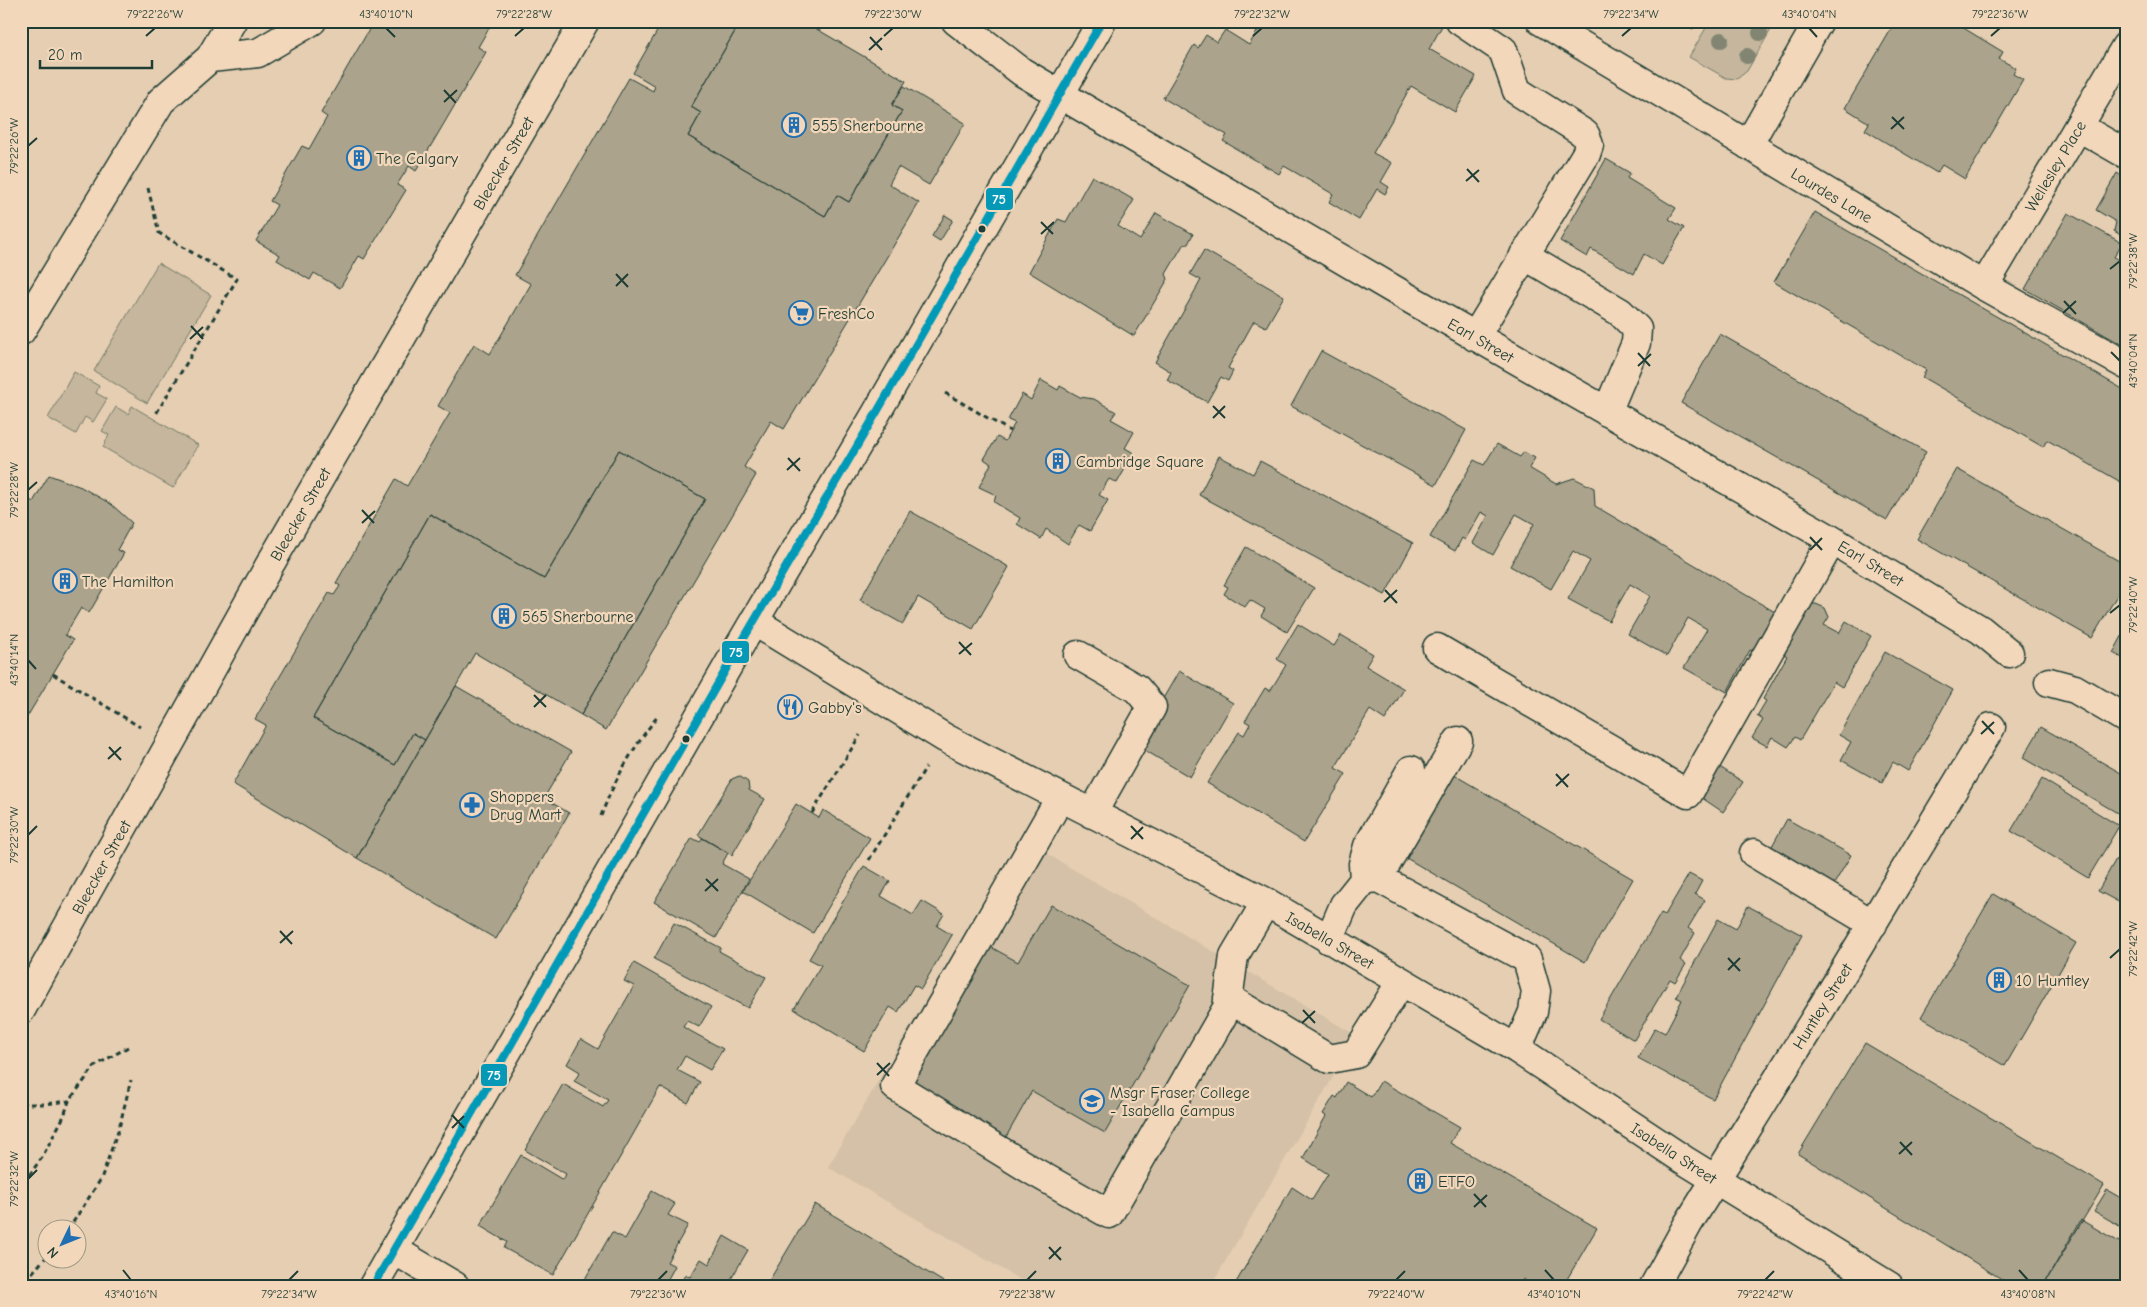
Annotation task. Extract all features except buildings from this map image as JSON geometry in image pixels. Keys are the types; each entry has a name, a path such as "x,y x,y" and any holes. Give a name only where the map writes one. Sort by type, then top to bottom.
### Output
{"street":[{"path":"21,330 160,101 210,58 232,21"},
{"path":"210,58 258,53 312,21"},
{"name":"Bleecker Street","path":"21,1010 269,566 586,21"},
{"name":"Earl Street","path":"956,21 1022,72 1062,94 1112,126 1475,337 1832,540 1981,630 2010,653"},
{"path":"373,1286 755,622 1062,94 1102,21"},
{"path":"1460,21 1504,50 1517,92 1585,134 1589,145 1586,154 1475,337"},
{"name":"Lourdes Lane","path":"1541,21 1984,286 2126,365"},
{"path":"1748,145 1819,21"},
{"name":"Wellesley Place","path":"1984,286 2126,46"},
{"path":"2079,127 2126,154"},
{"path":"1524,255 1620,312 1637,329 1636,343 1607,412"},
{"path":"1437,648 1688,794 1832,540"},
{"name":"Isabella Street","path":"755,622 946,738 1266,902 1517,1049 1715,1179 1889,1286"},
{"path":"1078,655 1137,689 1152,707 1092,814"},
{"path":"2049,682 2075,689 2126,719"},
{"name":"Huntley Street","path":"1654,1286 1715,1179 1873,924 1991,727"},
{"path":"1329,940 1344,905 1371,879 1458,741"},
{"path":"1411,770 1368,846 1363,864 1371,879 1527,959 1536,992 1533,1012 1517,1049"},
{"path":"1060,798 895,1086 1025,1166 1109,1214 1227,1008 1234,956 1266,902"},
{"path":"1754,853 1873,924"},
{"path":"1228,998 1329,1059 1356,1054 1401,982"},
{"path":"394,1250 455,1286"}],"path":[{"path":"138,138 159,233 237,279 156,414"},
{"path":"945,393 1010,431"},
{"path":"52,674 145,730"},
{"path":"812,813 860,735"},
{"path":"869,860 922,773"},
{"path":"21,1180 30,1174 41,1159 64,1116 68,1101 95,1066 128,1047"},
{"path":"74,1220 101,1179 131,1080"},
{"path":"21,1104 68,1101"},
{"path":"32,1273 38,1266"}],"shaded area":[{"path":"1710,21 1776,21 1747,71 1737,79 1726,78 1689,57"},
{"path":"158,263 211,295 147,403 94,371"},
{"path":"74,372 99,386 96,393 107,399 93,422 85,417 76,434 48,418"},
{"path":"132,406 198,445 173,488 103,447 109,435 102,431 116,407 128,414"},
{"name":"Msgr Fraser College - Isabella Campus","path":"1020,838 1357,1036 1211,1286 1031,1286 828,1167"}],"transit line":[{"name":"75","path":"373,1286 733,657 877,412 1102,21"}],"place":[{"name":"555 Sherbourne","path":"794,125"},
{"name":"The Calgary","path":"359,158"},
{"name":"FreshCo","path":"801,313"},
{"name":"Cambridge Square","path":"1058,461"},
{"name":"The Hamilton","path":"65,581"},
{"name":"565 Sherbourne","path":"504,616"},
{"name":"Gabby's","path":"790,707"},
{"name":"Shoppers Drug Mart","path":"472,805"},
{"name":"10 Huntley","path":"1999,980"},
{"name":"Msgr Fraser College - Isabella Campus","path":"1092,1101"},
{"name":"ETFO","path":"1420,1181"}]}
